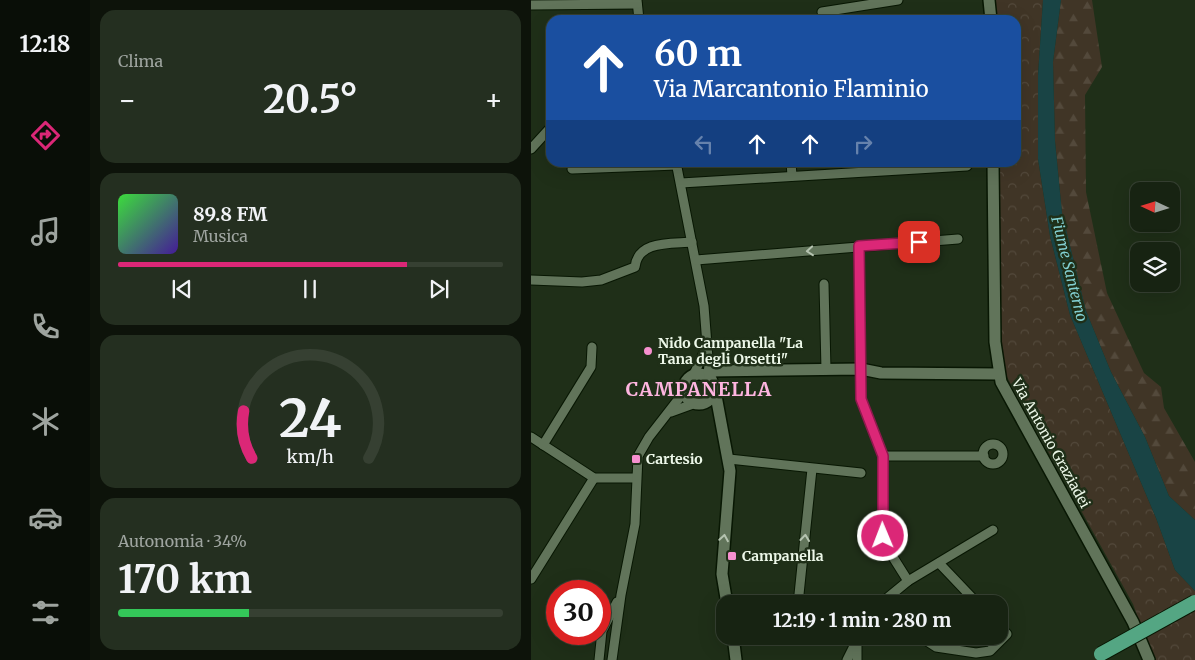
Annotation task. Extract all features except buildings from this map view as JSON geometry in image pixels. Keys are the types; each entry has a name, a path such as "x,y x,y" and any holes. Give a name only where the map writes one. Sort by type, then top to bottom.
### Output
{"main road":[{"path":"1101,654 1195,602"}],"street":[{"path":"822,12 898,0"},
{"path":"989,0 990,15"},
{"path":"531,5 637,2 638,15"},
{"path":"531,149 546,132"},
{"path":"572,169 614,167"},
{"path":"678,167 706,320 711,379 729,459 731,482 722,566 725,595"},
{"path":"791,167 792,176"},
{"path":"681,183 950,167"},
{"name":"Via Antonio Graziadei","path":"993,167 995,332 998,374 1004,390 1133,622 1149,660"},
{"path":"696,260 958,239"},
{"path":"531,280 582,282 601,280 635,266 636,257 643,250 651,246 692,242"},
{"path":"859,246 863,404 883,456 883,536 886,546 908,582"},
{"path":"824,284 826,370"},
{"path":"612,660 621,595 633,540 638,456 641,449 684,392 685,383 694,374 707,343"},
{"path":"543,445 591,367 592,347"},
{"path":"694,374 703,374 711,379 861,369 881,373 998,374"},
{"path":"670,412 710,400 715,390 711,379"},
{"path":"684,392 697,404 714,411 722,424"},
{"path":"531,437 593,478 636,478"},
{"path":"883,456 984,456"},
{"path":"729,459 861,473"},
{"path":"799,595 812,469"},
{"path":"531,579 593,478"},
{"path":"891,595 908,582 993,530"},
{"path":"939,563 969,595"},
{"path":"599,660 602,632 621,595"},
{"path":"734,645 737,660"},
{"path":"850,660 855,645"},
{"path":"934,645 976,653 990,651 996,645"}],"green space":[{"path":"993,0 1043,0 1038,75 1038,159 1050,236 1070,315 1156,518 1175,570 1195,591 1195,660 1144,660 1141,626 1133,604 1002,368 998,167 1021,167 1021,15 994,15"},
{"path":"1061,0 1092,0 1102,67 1085,95 1086,192 1107,293 1144,373 1161,387 1164,408 1195,462 1195,520 1169,496 1145,437 1111,372 1086,311 1062,213 1055,141 1053,62"}],"water":[{"name":"Fiume Santerno","path":"1043,0 1061,0 1053,62 1055,141 1062,213 1086,311 1111,372 1145,437 1169,496 1195,520 1195,591 1175,570 1156,518 1070,315 1050,236 1038,159 1038,75"}],"place":[{"name":"Nido Campanella \"La Tana degli Orsetti\"","path":"648,351"},
{"name":"Cartesio","path":"636,459"},
{"name":"Campanella","path":"732,556"}],"district":[{"name":"CAMPANELLA","path":"699,389"}],"route":[{"path":"883,536 883,456 861,399 862,320 859,246 919,242"}]}
